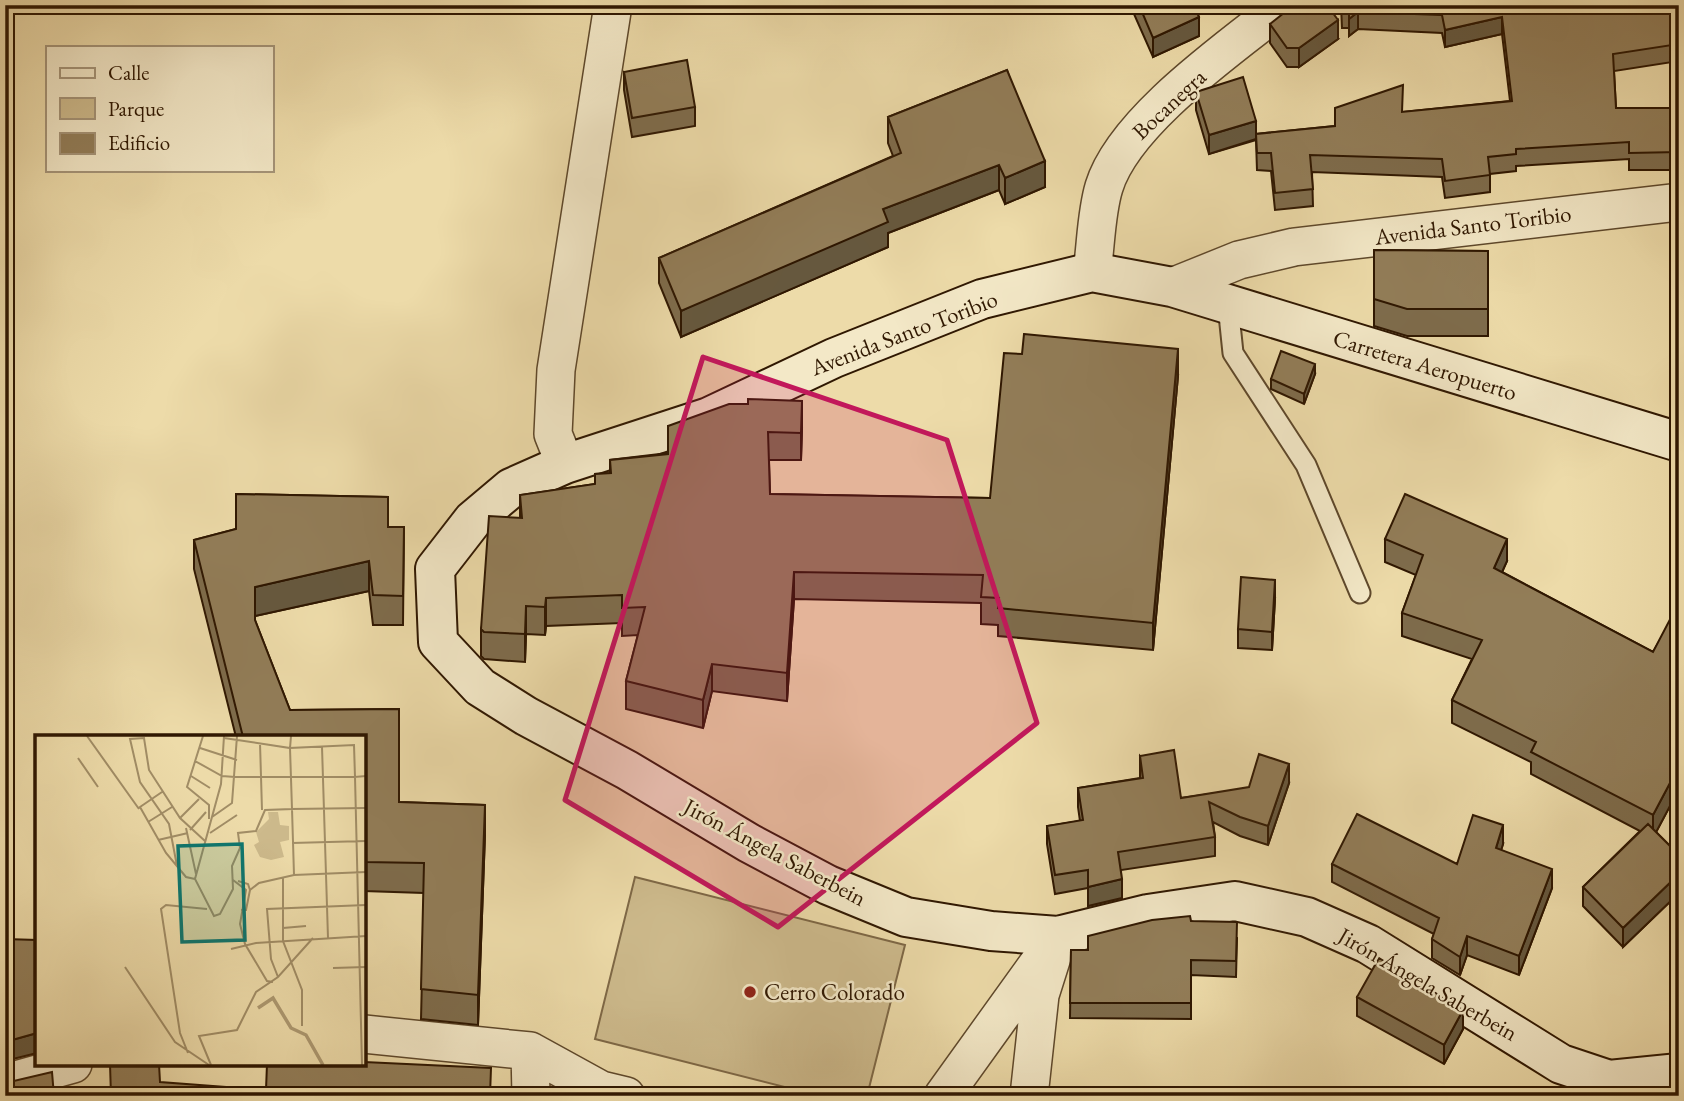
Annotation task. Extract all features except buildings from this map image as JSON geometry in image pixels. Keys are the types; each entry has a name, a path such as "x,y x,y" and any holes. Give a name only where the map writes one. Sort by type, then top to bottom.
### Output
{"main road":[{"name":"Avenida Santo Toribio","path":"480,687 438,642 435,569 473,520 511,488 565,464 709,417 834,358 982,299 1092,272 1172,287"},
{"name":"Carretera Aeropuerto","path":"1172,287 1679,442"},
{"name":"Jirón Ángela Saberbein","path":"480,687 526,716 828,885 906,917 991,931 1058,936 1148,914 1235,901 1307,917 1368,944 1561,1064 1609,1080 1679,1073"}],"street":[{"path":"565,464 554,434 556,370 613,5"},
{"name":"Bocanegra","path":"1092,272 1104,188 1123,148 1145,121 1284,5"},
{"name":"Avenida Santo Toribio","path":"1172,287 1240,260 1294,247 1679,202"},
{"path":"943,1096 1058,936"},
{"path":"1029,1096 1040,995 1058,936"},
{"path":"366,1034 530,1051 601,1090 626,1096"},
{"path":"530,1051 531,1096"},
{"path":"5,1083 66,1066"}],"lane":[{"path":"1228,305 1233,353 1306,465 1360,593"}],"highlighted area":[{"path":"703,357 947,440 1037,723 778,927 565,800"}],"green space":[{"name":"Cerro Colorado","path":"635,877 905,945 867,1096 820,1096 595,1039"}],"place":[{"name":"Cerro Colorado","path":"750,992"}]}
